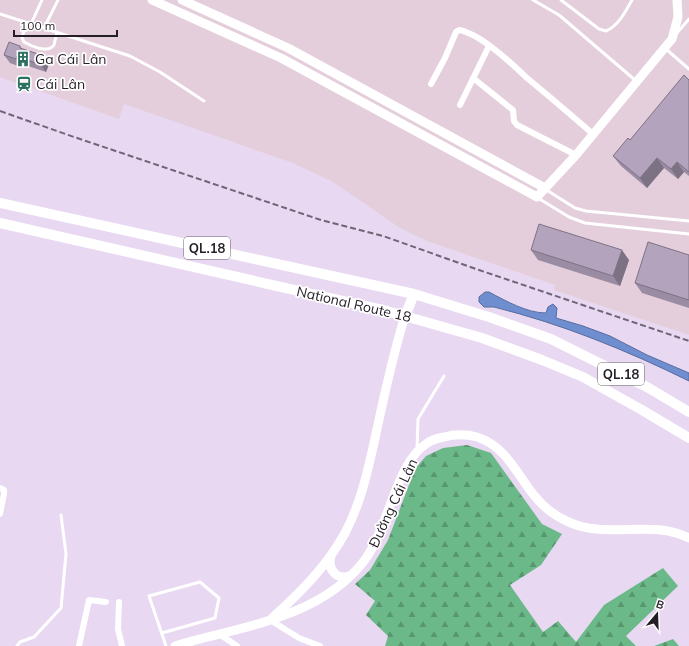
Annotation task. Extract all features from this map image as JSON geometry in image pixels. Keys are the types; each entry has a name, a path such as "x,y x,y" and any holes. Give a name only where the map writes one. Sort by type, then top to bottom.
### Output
{"main road":[{"path":"152,0 281,58 537,197 594,134 672,39 678,17 678,0"},
{"path":"182,0 288,48 545,188"},
{"name":"National Route 18","path":"0,203 414,294 489,317 551,339 647,387 689,412"},
{"name":"National Route 18","path":"0,223 405,316 482,338 583,377 689,438"},
{"path":"270,620 300,592 333,552 345,533 360,498 367,475 397,340 414,294"},
{"name":"Đường Cái Lân","path":"175,646 187,644 290,614 329,594 355,572 373,548 382,530 402,477 409,463 417,452 426,444 438,438 451,435 466,435 478,438 494,445 504,454 533,495 544,507 558,517 572,524 601,530 655,528 676,532 689,538"},
{"path":"333,552 329,561 334,574 347,577 355,572"}],"street":[{"path":"431,84 445,58 456,32 459,30 464,31 489,46 594,134"},
{"path":"460,105 489,46"},
{"path":"473,78 513,110 514,121 517,125 576,155"},
{"path":"0,488 4,490 4,494 0,514"},
{"path":"79,646 89,600 106,602"},
{"path":"119,602 118,629 122,646"},
{"path":"270,620 299,638 320,646"},
{"path":"219,634 237,646"}],"lane":[{"path":"31,24 42,0"},
{"path":"44,28 58,0"},
{"path":"533,0 559,15 637,81"},
{"path":"561,0 599,29 606,31 611,29 618,21 632,0"},
{"path":"0,14 130,56 160,72 204,101"},
{"path":"672,39 689,19"},
{"path":"26,23 22,38 24,42 44,49 49,49 53,46 57,32"},
{"path":"665,48 689,69"},
{"path":"545,188 575,208 586,211 689,221"},
{"path":"537,197 569,217 585,223 689,234"},
{"path":"417,452 418,419 444,376"},
{"path":"17,646 20,642 34,638 61,608 66,554 62,515"},
{"path":"162,633 215,618 219,598 200,582 149,596 166,646"}],"shaded area":[{"path":"0,0 689,0 689,335 554,290 555,285 427,241 400,228 333,182 293,163 124,104 119,119 0,77"}],"green space":[{"path":"467,445 491,453 542,524 562,534 541,565 510,585 543,632 558,621 576,642 604,605 663,568 678,586 626,636 636,646 385,646 388,636 366,615 375,601 355,584 370,570 388,540 415,469 426,456 443,448"},
{"path":"673,639 679,646 654,646"}],"water":[{"path":"485,292 489,292 509,303 531,311 546,313 548,307 553,304 557,308 556,318 610,336 647,355 689,373 689,381 618,348 569,330 544,321 494,307 484,307 479,302 479,297"}],"building":[{"path":"9,42 20,46 20,48 44,56 41,65 17,56 16,59 4,55"},
{"path":"684,75 689,80 689,172 677,162 671,169 657,158 640,178 613,156 628,138 630,140"},
{"path":"539,224 622,250 613,276 531,250"},
{"path":"648,242 689,255 689,300 635,283"}],"railway":[{"path":"0,111 321,220 383,236 689,341"}],"place":[{"name":"Ga Cái Lân","path":"23,59"},
{"name":"Cái Lân","path":"24,84"}]}
